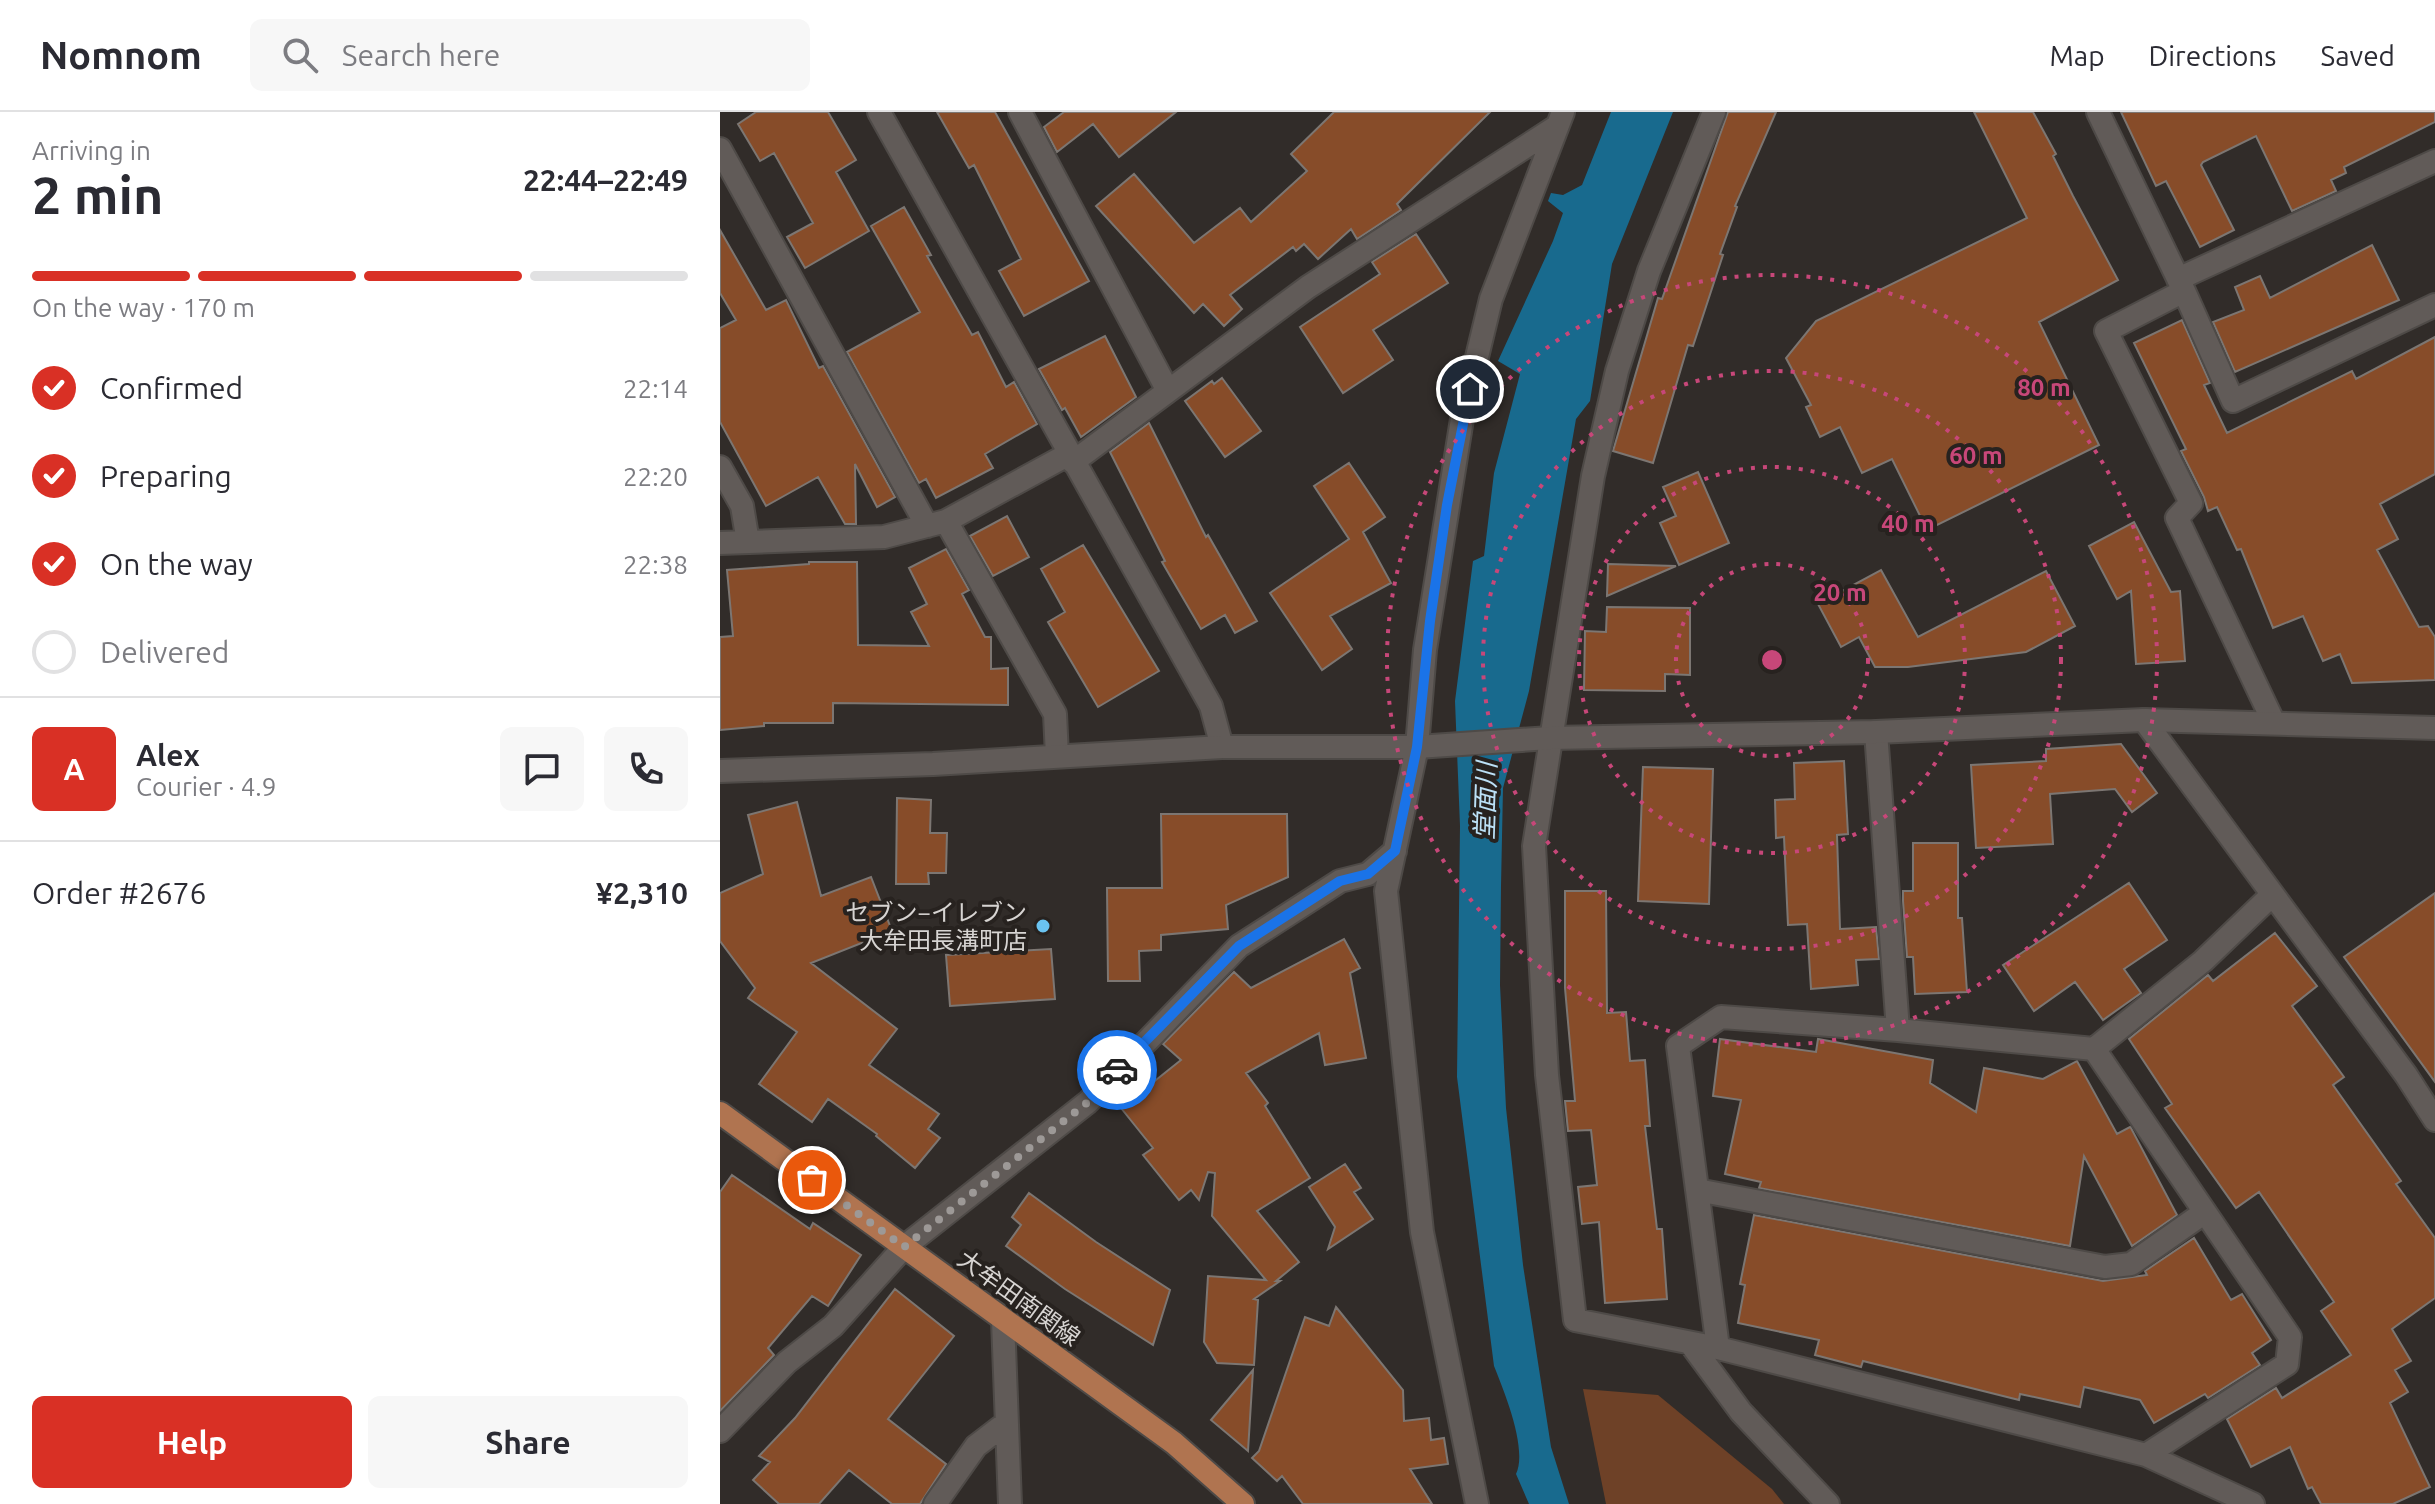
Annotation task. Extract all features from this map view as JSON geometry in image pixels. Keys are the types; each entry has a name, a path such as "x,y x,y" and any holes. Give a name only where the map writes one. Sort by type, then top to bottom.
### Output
{"main road":[{"name":"大牟田南関線","path":"720,1113 1174,1443 1243,1504"}],"street":[{"path":"879,112 1211,706 1222,747"},
{"path":"1020,112 1168,391"},
{"path":"1714,112 1649,271 1617,371 1593,476 1534,846 1547,1075 1575,1320 1718,1348 2146,1455 2253,1504"},
{"path":"2098,112 2233,401 2435,305"},
{"path":"720,543 884,537 936,523 1071,458 1168,391 1308,287 1559,120"},
{"path":"1477,1504 1422,1232 1386,891 1417,747 1425,650 1462,419 1491,299 1559,120"},
{"path":"720,149 936,523 1055,714 1057,756"},
{"path":"2273,721 2177,518 2191,503 2106,331 2181,285 2435,161"},
{"path":"720,467 742,506 748,542"},
{"path":"2144,720 2406,1075 2435,1120"},
{"path":"720,771 1222,747 1417,747 1550,738 1876,732 2144,720 2273,721 2435,728"},
{"path":"1876,732 1898,1030"},
{"path":"720,1431 787,1362 833,1326 904,1247 1088,1102 1239,946 1340,881 1368,874 1395,851"},
{"path":"1718,1348 1678,1046 1721,1017 2094,1049 2203,961 2272,895"},
{"path":"2094,1049 2290,1337 2287,1364 2146,1455"},
{"path":"1697,1190 2105,1267 2131,1264 2205,1212"},
{"path":"1003,1320 1010,1504"},
{"path":"1690,1343 1741,1412 1828,1504"},
{"path":"935,1504 976,1446 1006,1423"}],"shaded area":[{"path":"1583,1389 1658,1395 1772,1489 1784,1504 1606,1504"}],"water":[{"name":"堂面川","path":"1611,112 1673,112 1612,264 1590,401 1576,419 1529,691 1503,788 1500,985 1506,1108 1523,1265 1551,1447 1569,1504 1529,1504 1516,1474 1519,1463 1517,1435 1494,1366 1457,1077 1460,826 1455,701 1473,561 1484,556 1494,473 1520,374 1498,361 1563,213 1548,201 1551,193 1563,195 1582,185"}],"building":[{"path":"756,112 828,112 856,160 836,172 869,231 805,268 787,237 813,223 774,153 760,161 738,124"},
{"path":"937,112 995,112 1089,281 1024,316 999,271 1021,259 974,165 969,168"},
{"path":"1064,112 1176,112 1119,157 1093,124 1057,152 1044,127"},
{"path":"1334,112 1490,112 1397,204 1401,210 1357,239 1351,229 1318,259 1304,244 1296,251 1293,247 1230,295 1242,309 1224,326 1203,304 1194,313 1096,206 1134,174 1194,243 1240,208 1251,222 1307,171 1291,154"},
{"path":"1728,112 1776,112 1735,206 1720,254 1723,255 1693,346 1688,345 1653,463 1613,451 1658,298 1662,299"},
{"path":"1974,112 2033,112 2118,280 2039,322 2099,445 1927,530 1892,459 1862,473 1840,427 1820,437 1806,407 1811,405 1786,358 1816,321 2027,218"},
{"path":"2121,112 2435,112 2435,122 2344,167 2346,173 2331,180 2336,191 2292,211 2256,136 2203,162 2201,165 2234,230 2200,247 2166,181 2156,186"},
{"path":"904,207 931,255 927,256 972,335 978,332 1006,387 1014,382 1037,424 985,454 993,468 936,498 926,479 919,483 847,352 920,312 871,226"},
{"path":"720,230 766,310 786,300 819,368 823,366 895,497 877,507 855,464 856,524 845,524 818,477 766,506 720,422 720,328 736,320 720,293"},
{"path":"1416,234 1448,283 1373,330 1393,360 1343,393 1300,327 1380,274 1372,262"},
{"path":"2372,245 2399,300 2235,372 2213,322 2244,310 2235,287 2260,276 2270,298"},
{"path":"2182,320 2210,383 2204,385 2227,433 2352,371 2356,379 2435,337 2435,474 2380,504 2398,539 2377,550 2419,627 2428,626 2435,637 2435,680 2352,683 2340,654 2323,661 2303,616 2273,628 2241,549 2237,550 2217,507 2208,511 2181,451 2186,449 2134,343"},
{"path":"1105,336 1136,397 1081,437 1039,369"},
{"path":"1222,378 1261,431 1225,457 1185,401 1212,381 1214,384"},
{"path":"1149,423 1206,537 1208,535 1257,621 1235,633 1225,615 1201,629 1162,562 1165,561 1110,452"},
{"path":"1349,463 1385,517 1363,532 1391,583 1330,616 1352,649 1322,670 1270,593 1349,539 1314,486"},
{"path":"1698,472 1729,543 1679,565 1660,523 1676,516 1663,487"},
{"path":"1007,516 1029,557 993,576 970,536"},
{"path":"2134,522 2171,592 2180,591 2185,661 2136,664 2131,591 2117,599 2089,546"},
{"path":"1083,545 1159,671 1098,707 1048,622 1065,612 1041,569"},
{"path":"946,549 969,590 962,594 985,637 991,637 991,669 1008,668 1008,705 833,703 833,723 764,723 764,726 720,730 720,637 733,636 727,570 809,562 857,562 858,645 929,646 911,612 927,604 909,568"},
{"path":"1608,564 1676,566 1607,596"},
{"path":"1881,570 1918,637 2046,571 2075,626 2026,652 1908,667 1875,667 1859,637 1841,647 1818,604"},
{"path":"1607,607 1690,608 1690,675 1665,674 1665,691 1584,690 1585,631 1606,632"},
{"path":"2121,744 2157,793 2132,812 2115,789 2050,794 2053,844 1976,848 1971,765 2046,761 2046,749"},
{"path":"1844,761 1848,834 1837,835 1840,929 1876,927 1879,959 1856,960 1858,985 1811,989 1807,924 1788,925 1784,837 1776,838 1775,800 1795,799 1794,763"},
{"path":"1643,767 1713,769 1709,904 1638,901"},
{"path":"897,798 931,800 930,833 947,833 946,873 928,873 929,884 896,884"},
{"path":"797,802 821,896 871,877 892,931 811,963 897,1029 869,1065 939,1114 928,1129 940,1138 915,1168 877,1134 828,1099 812,1122 759,1084 797,1032 748,998 755,988 720,941 720,893 763,874 748,815"},
{"path":"1161,814 1287,814 1288,877 1226,905 1228,929 1161,935 1161,950 1139,951 1140,981 1108,981 1107,888 1162,888"},
{"path":"1913,843 1958,843 1958,918 1962,918 1967,992 1915,994 1913,957 1907,957 1903,901 1903,891 1913,891"},
{"path":"2129,883 2167,940 2124,969 2141,993 2103,1020 2075,982 2034,1011 2003,965"},
{"path":"1565,891 1606,891 1607,1013 1626,1012 1630,1061 1645,1060 1650,1126 1645,1126 1657,1229 1662,1229 1667,1299 1605,1303 1599,1222 1582,1224 1578,1187 1597,1185 1591,1130 1568,1131 1565,1101 1575,1101 1565,988"},
{"path":"2435,893 2435,1082 2344,957"},
{"path":"2275,933 2317,986 2292,1006 2344,1077 2333,1085 2401,1181 2396,1184 2435,1238 2435,1298 2392,1329 2411,1361 2395,1370 2408,1392 2390,1403 2430,1487 2393,1504 2321,1504 2312,1487 2308,1489 2290,1447 2251,1467 2227,1419 2276,1388 2282,1398 2351,1355 2321,1311 2334,1302 2259,1192 2236,1208 2165,1108 2172,1104 2129,1039 2208,975 2213,981"},
{"path":"1344,939 1360,968 1350,973 1366,1058 1325,1065 1319,1033 1246,1073 1268,1103 1265,1106 1310,1178 1257,1211 1299,1262 1276,1281 1280,1281 1254,1299 1258,1300 1254,1365 1217,1363 1204,1342 1208,1276 1266,1280 1212,1216 1215,1173 1208,1172 1199,1200 1191,1190 1179,1200 1143,1155 1153,1148 1121,1108 1181,1060 1163,1044 1234,972 1251,988"},
{"path":"1051,949 1055,999 950,1006 946,955"},
{"path":"1720,1039 1816,1052 1818,1039 1933,1060 1930,1083 1976,1112 1984,1068 2043,1079 2077,1061 2117,1134 2131,1128 2177,1215 2132,1246 2084,1156 2070,1246 1759,1188 1761,1182 1725,1174 1741,1100 1713,1096"},
{"path":"1345,1164 1361,1188 1354,1192 1373,1219 1328,1249 1335,1227 1309,1187"},
{"path":"732,1175 810,1229 813,1223 861,1255 828,1306 812,1296 768,1348 774,1355 720,1411 720,1192"},
{"path":"1029,1193 1170,1290 1153,1345 1065,1289 1006,1246 1021,1225 1012,1217"},
{"path":"1754,1215 2103,1281 2147,1275 2145,1271 2194,1238 2231,1300 2242,1294 2271,1340 2252,1353 2260,1365 2208,1398 2205,1394 2154,1423 2140,1400 2084,1387 2080,1407 2020,1394 2019,1400 1863,1361 1861,1367 1815,1355 1819,1340 1738,1323 1745,1285 1740,1284"},
{"path":"895,1289 954,1336 888,1419 946,1464 920,1504 892,1504 849,1470 819,1504 779,1504 753,1480 770,1462 759,1456 795,1418"},
{"path":"1336,1307 1403,1390 1404,1421 1429,1418 1431,1440 1444,1438 1448,1464 1410,1469 1432,1504 1303,1504 1282,1476 1277,1481 1252,1458 1259,1451 1305,1317 1329,1326"},
{"path":"1253,1370 1248,1451 1211,1420"}],"way so far":[{"path":"812,1180 904,1247 1088,1102 1117,1070"}],"place":[{"name":"セブン−イレブン 大牟田長溝町店","path":"1043,926"}],"route":[{"path":"1117,1070 1239,946 1340,881 1368,874 1395,851 1417,747 1425,650 1447,505 1470,389"}]}
